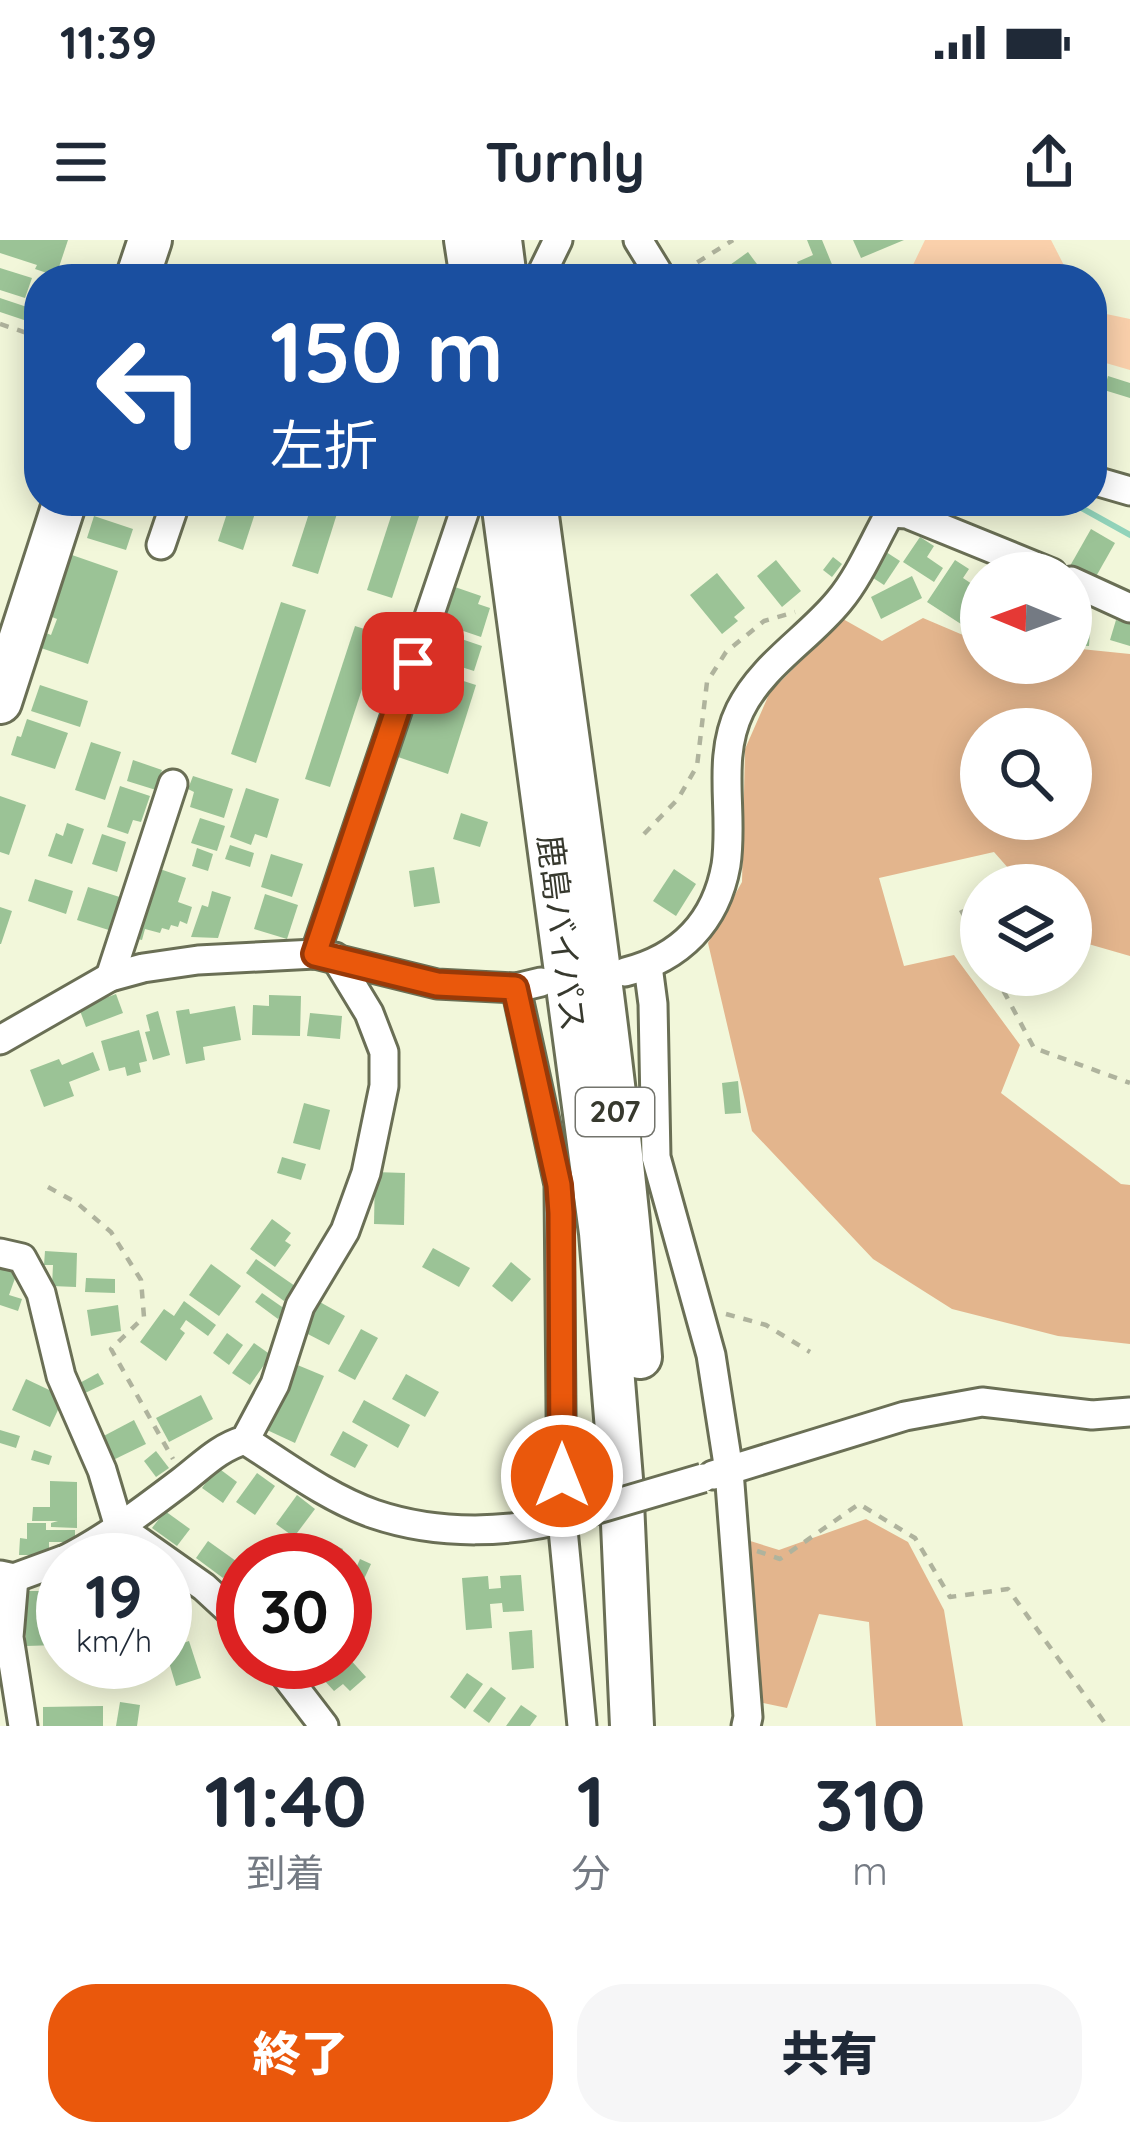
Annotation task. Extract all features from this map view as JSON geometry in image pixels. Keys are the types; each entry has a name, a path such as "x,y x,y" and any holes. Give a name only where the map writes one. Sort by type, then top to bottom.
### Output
{"highway":[{"path":"0,702 60,516"},
{"name":"鹿島バイパス","path":"504,516 601,1233 621,1478 632,1726"},
{"name":"鹿島バイパス","path":"537,516 631,1241 648,1458 660,1726"}],"street":[{"path":"638,240 660,264"},
{"path":"161,545 171,516"},
{"path":"325,956 463,516"},
{"path":"746,1726 734,1543 716,1474 712,1355 656,1157 653,1004 637,969 689,941 712,910 726,865 728,747 741,709 767,673 841,599 886,516"},
{"path":"912,516 1000,552"},
{"path":"1092,590 1130,608"},
{"path":"110,977 173,784"},
{"path":"109,1533 223,1447 244,1441 274,1384 300,1306 345,1231 367,1173 384,1087 384,1052 369,1013 325,956"},
{"path":"0,1040 110,977 198,960 325,956 437,984 528,985 559,1185 569,1517 582,1726"},
{"path":"0,1253 22,1258 41,1293 61,1376 102,1470 119,1527 216,1599"},
{"path":"244,1441 376,1515 443,1528 512,1529 569,1517 904,1416 982,1402 1092,1415 1130,1412"},
{"path":"23,1726 7,1576 36,1568"},
{"path":"296,1689 324,1726"}],"path":[{"path":"692,264 734,240"},
{"path":"1006,996 1034,1048 1130,1083"},
{"path":"48,1187 77,1203 111,1232 141,1280 144,1317 111,1349 184,1479"},
{"path":"698,1305 766,1325 810,1352"},
{"path":"734,1543 780,1559 859,1504 915,1538 950,1597 1008,1589 1107,1726"}],"shaded area":[{"path":"925,240 1051,240 1063,264 913,264"},
{"path":"1107,314 1130,319 1130,370 1107,363"},
{"path":"923,618 960,634 960,684 1092,684 1092,650 1130,654 1130,956 1092,945 1092,864 1005,864 994,852 879,878 904,966 954,955 960,963 960,996 984,996 1020,1045 1001,1093 1121,1184 1130,1185 1130,1344 1058,1336 952,1309 873,1259 752,1131 708,943 742,882 745,749 770,692 843,619 882,641"},
{"path":"866,1519 908,1542 944,1610 963,1726 876,1726 869,1622 819,1614 787,1708 759,1702 744,1539 779,1550"}],"building":[{"path":"0,240 68,240 60,264 34,264 0,253"},
{"path":"807,240 822,240 832,264 798,264 813,255"},
{"path":"853,240 904,240 861,258"},
{"path":"748,252 757,264 731,264"},
{"path":"0,268 24,276 24,298 0,290"},
{"path":"0,298 24,306 24,320 0,312"},
{"path":"1108,376 1130,383 1130,398 1107,391"},
{"path":"94,516 133,529 126,550 87,538"},
{"path":"226,516 254,516 243,550 218,541"},
{"path":"308,516 336,516 318,574 292,566"},
{"path":"391,516 419,516 392,598 367,590"},
{"path":"1091,529 1115,543 1094,580 1092,552 1078,552"},
{"path":"920,537 934,546 927,557 943,568 934,582 903,562"},
{"path":"883,550 900,561 884,585 867,574"},
{"path":"72,555 118,571 88,664 41,648 57,619 52,617"},
{"path":"833,557 842,564 832,577 823,570"},
{"path":"776,560 801,591 782,607 757,576"},
{"path":"955,560 960,563 960,623 927,602"},
{"path":"717,573 745,608 722,634 690,595"},
{"path":"912,576 922,598 881,619 871,597"},
{"path":"452,586 481,596 478,604 490,608 481,637 440,623"},
{"path":"281,602 306,610 256,763 231,754"},
{"path":"1116,620 1130,624 1130,646 1110,640"},
{"path":"355,626 380,634 330,787 305,779"},
{"path":"438,631 482,646 474,671 430,657"},
{"path":"426,669 476,685 448,774 398,757"},
{"path":"40,685 88,701 80,727 31,711"},
{"path":"27,719 68,733 55,769 11,755"},
{"path":"91,742 121,752 105,800 75,790"},
{"path":"133,760 162,770 156,790 127,781"},
{"path":"193,776 233,789 224,818 190,807 194,792 188,789"},
{"path":"120,786 150,796 141,822 133,820 128,834 107,827"},
{"path":"246,788 279,799 267,838 255,834 251,845 230,837"},
{"path":"0,796 26,805 9,855 0,852"},
{"path":"461,813 488,822 480,847 453,839"},
{"path":"200,818 225,826 217,851 191,843"},
{"path":"67,823 84,829 72,864 48,856 56,833 63,836"},
{"path":"102,834 126,842 117,872 92,864"},
{"path":"230,845 254,853 250,867 225,859"},
{"path":"197,848 213,854 208,871 192,866"},
{"path":"271,854 303,864 292,897 261,887"},
{"path":"434,867 440,903 414,907 409,871"},
{"path":"157,868 186,878 178,902 192,907 187,924 180,921 178,927 162,928 160,933 145,929 142,940 134,938"},
{"path":"674,869 696,884 676,916 653,901"},
{"path":"35,879 73,891 66,914 28,901"},
{"path":"88,887 126,899 115,932 77,920"},
{"path":"212,891 231,897 218,938 191,937 202,905 208,907"},
{"path":"265,894 298,905 287,939 254,929"},
{"path":"0,907 12,911 1,944 0,944"},
{"path":"116,994 123,1013 86,1027 79,1008"},
{"path":"269,995 301,996 300,1036 252,1035 253,1005 269,1006"},
{"path":"235,1006 241,1040 203,1047 205,1060 186,1064 176,1011 189,1009 190,1014"},
{"path":"158,1011 170,1055 153,1060 145,1032 150,1031 146,1015"},
{"path":"310,1013 342,1016 340,1039 307,1036"},
{"path":"139,1030 147,1061 139,1063 141,1072 127,1076 125,1067 109,1071 101,1041"},
{"path":"93,1052 100,1070 69,1082 74,1096 44,1107 30,1070 59,1059 62,1065"},
{"path":"738,1081 741,1113 725,1114 722,1083"},
{"path":"304,1103 330,1110 320,1150 293,1143"},
{"path":"282,1157 306,1164 301,1180 277,1173"},
{"path":"375,1172 405,1173 404,1225 374,1224"},
{"path":"272,1219 291,1233 285,1241 291,1245 275,1267 250,1249"},
{"path":"433,1248 470,1268 459,1287 422,1267"},
{"path":"45,1251 77,1253 76,1287 52,1286 53,1265 44,1265"},
{"path":"256,1259 295,1286 284,1301 246,1273"},
{"path":"511,1262 531,1279 512,1302 492,1286"},
{"path":"0,1263 18,1270 9,1295 22,1299 18,1311 0,1305"},
{"path":"211,1264 241,1286 219,1316 189,1295"},
{"path":"86,1278 115,1279 115,1293 85,1292"},
{"path":"262,1293 285,1309 278,1319 255,1302"},
{"path":"184,1301 216,1325 208,1336 186,1320 180,1329 185,1333 166,1361 140,1342 164,1309 174,1316"},
{"path":"318,1301 345,1316 329,1345 302,1331"},
{"path":"118,1305 121,1331 91,1336 87,1310"},
{"path":"361,1329 378,1338 355,1380 338,1371"},
{"path":"227,1333 243,1345 229,1365 213,1353"},
{"path":"254,1343 271,1355 250,1385 232,1373"},
{"path":"295,1364 324,1376 295,1443 267,1430"},
{"path":"98,1373 104,1384 81,1395 76,1385"},
{"path":"406,1374 439,1392 425,1417 392,1399"},
{"path":"26,1379 64,1397 50,1427 12,1410"},
{"path":"201,1395 213,1419 169,1442 156,1418"},
{"path":"364,1400 410,1425 398,1448 352,1422"},
{"path":"134,1420 146,1444 109,1462 98,1439"},
{"path":"0,1430 20,1436 16,1448 0,1443"},
{"path":"343,1431 368,1445 355,1468 330,1455"},
{"path":"34,1450 52,1456 49,1465 31,1460"},
{"path":"156,1451 169,1468 156,1477 144,1461"},
{"path":"217,1467 237,1482 223,1503 202,1488"},
{"path":"257,1473 275,1486 255,1515 236,1502"},
{"path":"50,1481 77,1482 77,1528 51,1527 58,1521 32,1521 33,1507 50,1507"},
{"path":"297,1495 315,1509 297,1533 276,1524"},
{"path":"165,1511 190,1529 159,1533 152,1528"},
{"path":"27,1523 46,1523 46,1530 75,1530 36,1533 36,1555 19,1555 20,1538 27,1539"},
{"path":"208,1541 216,1547 216,1573 196,1558"},
{"path":"521,1575 524,1611 503,1612 502,1603 490,1604 492,1628 466,1630 462,1578 488,1576 489,1589 501,1588 500,1576"},
{"path":"25,1591 36,1591 36,1646 26,1646"},
{"path":"532,1630 534,1668 512,1670 509,1632"},
{"path":"192,1650 201,1678 192,1681"},
{"path":"467,1673 483,1684 465,1709 450,1697"},
{"path":"491,1687 506,1698 489,1723 473,1711"},
{"path":"120,1702 140,1705 137,1726 116,1726"},
{"path":"521,1705 537,1716 530,1726 506,1726"},
{"path":"103,1706 103,1726 43,1726 43,1707"}],"waterway":[{"path":"1096,516 1130,535"}],"route":[{"path":"413,663 315,954 437,984 515,988 559,1185 562,1476"}]}
